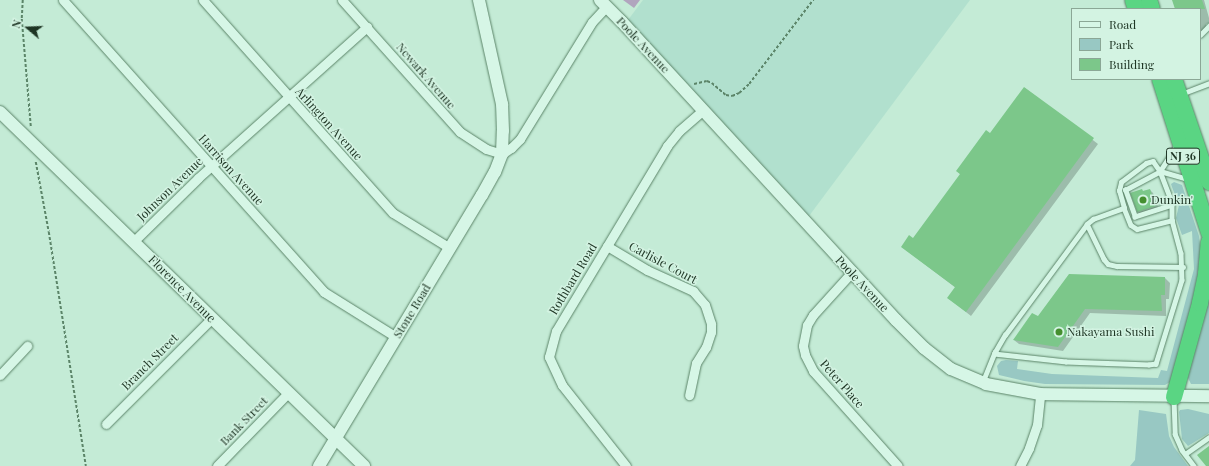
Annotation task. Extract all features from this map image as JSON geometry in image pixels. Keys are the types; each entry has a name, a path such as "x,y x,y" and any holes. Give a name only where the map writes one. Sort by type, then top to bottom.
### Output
{"highway":[{"name":"NJ 36","path":"1160,80 1209,233"},
{"name":"NJ 36","path":"1174,80 1209,182"},
{"path":"1174,397 1200,303 1206,274 1209,242"}],"street":[{"name":"Harrison Avenue","path":"63,0 324,292 396,338"},
{"name":"Arlington Avenue","path":"203,0 393,213 450,248"},
{"name":"Newark Avenue","path":"342,0 460,132 486,149 502,154"},
{"name":"Stone Road","path":"319,466 492,178 502,154 502,104 479,0"},
{"name":"Stone Road","path":"502,154 520,139 603,3"},
{"name":"Poole Avenue","path":"603,3 685,90 852,273 907,331 941,362 962,375 982,382 1040,394 1174,397 1209,396"},
{"name":"Johnson Avenue","path":"134,241 211,166 367,27"},
{"name":"Rothbard Road","path":"626,466 562,385 549,357 556,330 667,146 680,131 703,110"},
{"name":"Florence Avenue","path":"0,112 364,466"},
{"name":"Carlisle Court","path":"607,246 647,270 693,291 706,306 711,324 711,332 706,347 696,363 689,396"},
{"name":"Peter Place","path":"852,273 813,315 807,325 803,346 805,355 814,371 898,466"},
{"name":"Branch Street","path":"106,424 212,318"},
{"path":"0,375 27,346"},
{"name":"Bank Street","path":"217,466 288,392"},
{"path":"1020,466 1029,448 1037,425 1040,394"}],"lane":[{"path":"1201,34 1209,26"},
{"path":"1180,94 1209,83"},
{"path":"1172,205 1139,217 1135,217 1125,190 1160,172 1179,142"},
{"path":"994,354 1066,362 1156,364 1182,280 1180,248 1172,220 1172,205 1156,163 1149,161 1121,182 1119,190 1131,225 1137,229 1172,220"},
{"path":"1160,172 1191,180"},
{"path":"982,382 994,354 1005,335 1087,224 1097,217 1124,208"},
{"path":"1087,224 1104,259 1108,264 1117,266 1182,267"},
{"path":"1174,397 1175,434 1194,466"},
{"path":"1186,454 1209,437"}],"path":[{"path":"23,0 22,19 33,143 49,232 86,466"},
{"path":"685,90 701,81 712,83 726,95 732,96 739,93 749,84 813,0"}],"green space":[{"path":"643,0 970,0 809,216 628,20"},
{"path":"1174,182 1182,185 1199,236 1201,253 1197,286 1170,382 1165,385 1045,384 999,375 997,366 1001,361 1006,360 1018,361 1017,369 1052,374 1158,378 1161,370 1167,371 1194,269 1192,231 1182,235 1176,218 1179,205 1171,184"},
{"path":"1209,286 1209,384 1191,384 1186,374"},
{"path":"1188,409 1209,414 1209,433 1188,446 1182,439 1179,412 1180,410"},
{"path":"1139,410 1166,414 1169,436 1174,447 1188,466 1130,466 1135,460"}],"shaded area":[{"path":"623,0 640,0 634,8"}],"building":[{"path":"1172,0 1202,0 1205,9 1201,8 1175,8"},
{"path":"1024,87 1094,138 966,312 947,298 955,287 901,247 909,235 913,238 960,174 956,171 986,130 990,133"},
{"name":"Dunkin'","path":"1142,189 1143,191 1150,189 1156,206 1137,212 1130,193"},
{"path":"1069,274 1165,277 1165,295 1161,295 1162,311 1085,309 1058,347 1013,340 1032,313 1038,316"},
{"path":"1209,446 1209,466 1206,466 1197,455"}],"place":[{"name":"Dunkin'","path":"1143,200"},
{"name":"Nakayama Sushi","path":"1059,332"}]}
